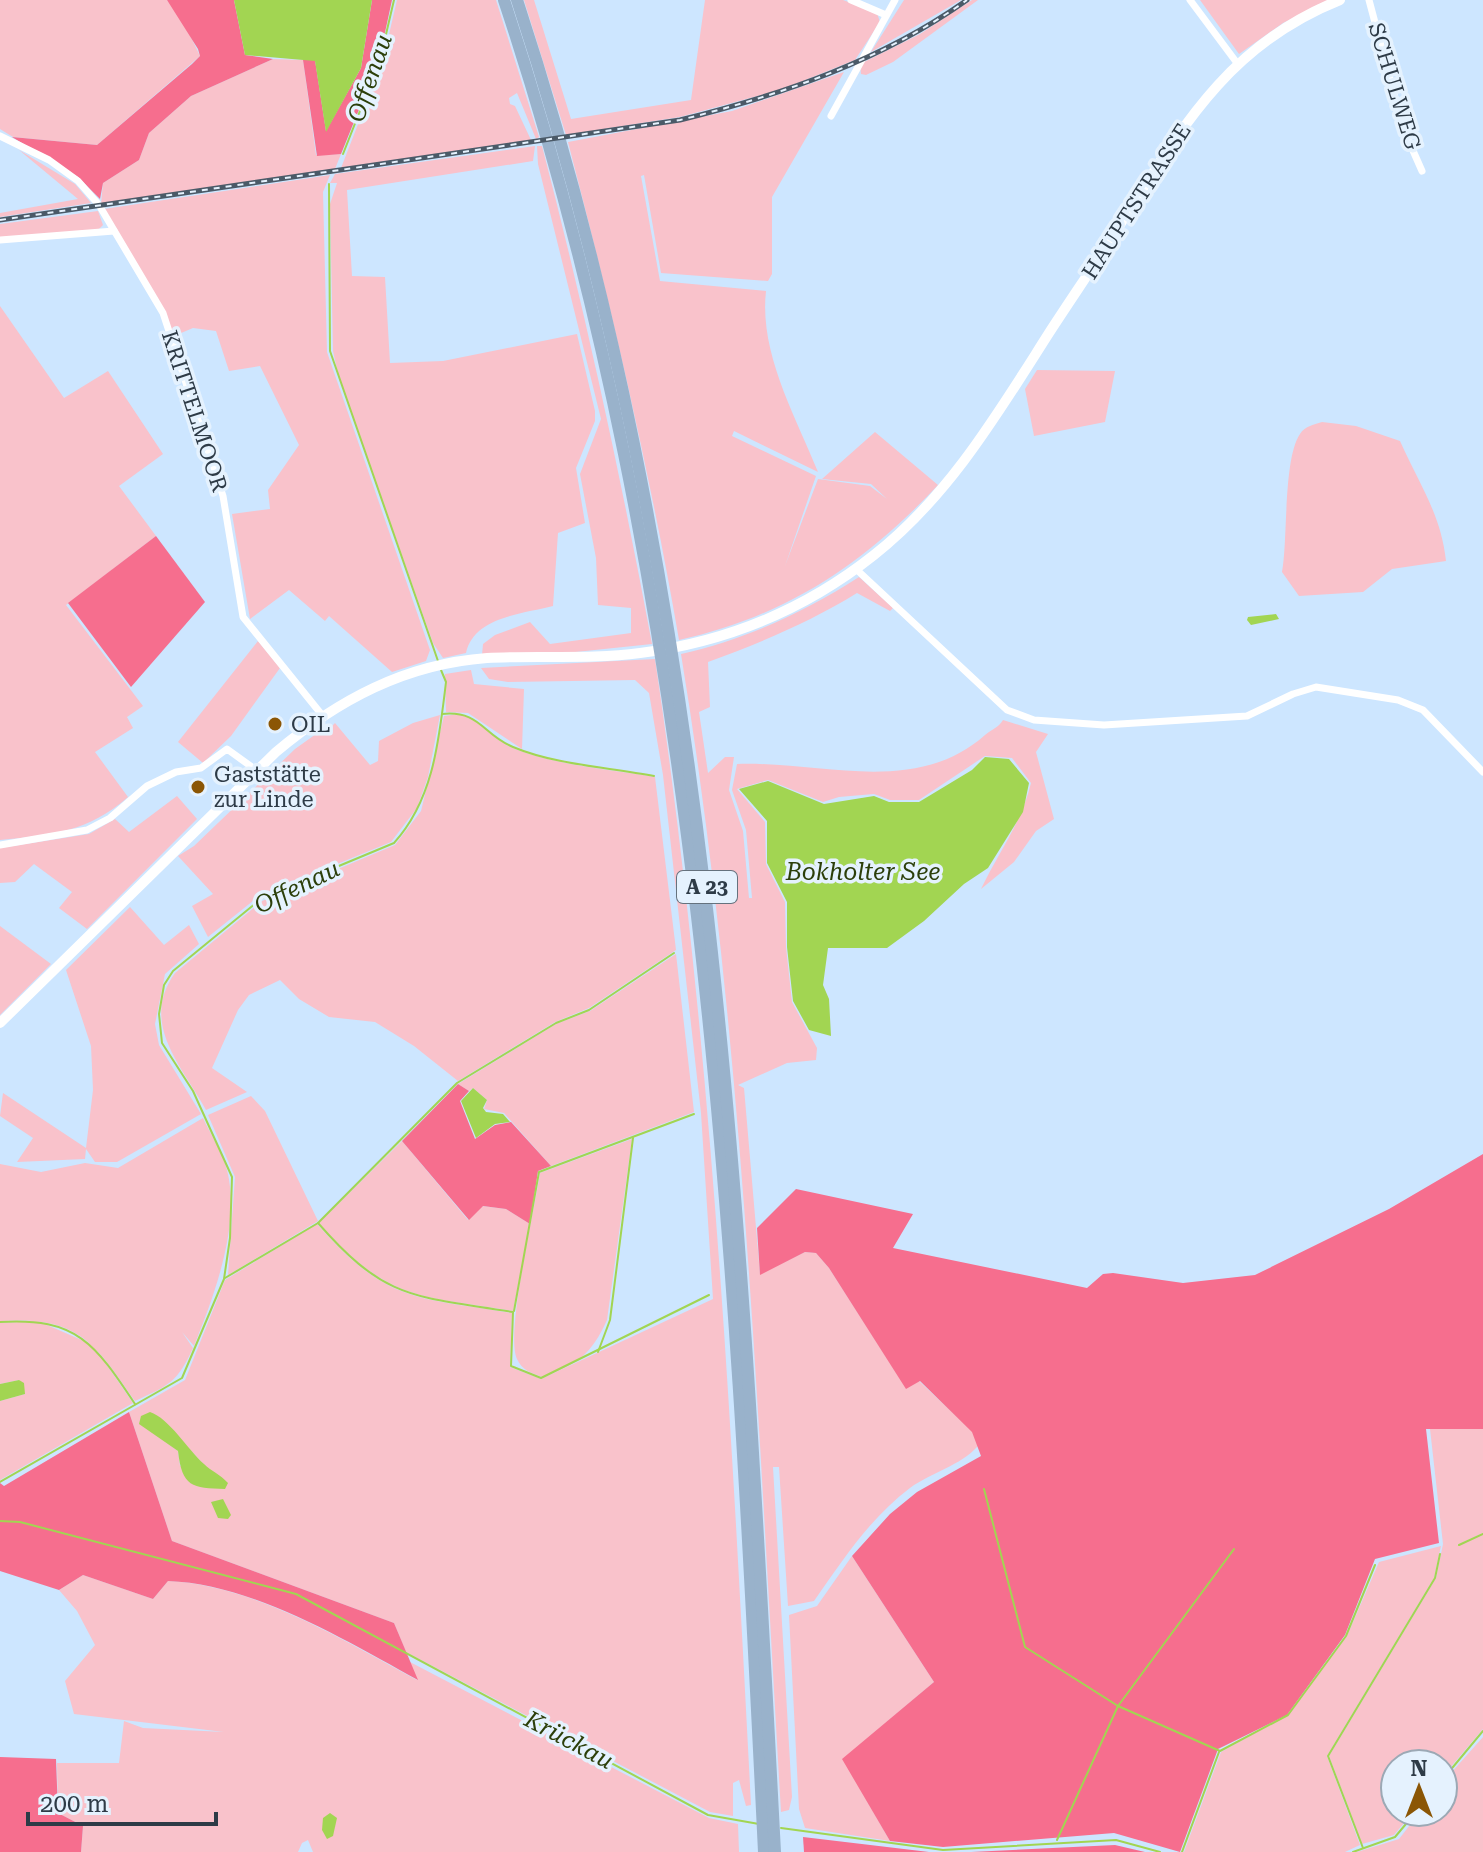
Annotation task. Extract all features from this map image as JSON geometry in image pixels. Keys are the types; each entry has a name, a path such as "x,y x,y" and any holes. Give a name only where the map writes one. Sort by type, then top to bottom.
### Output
{"highway":[{"name":"A 23","path":"504,0 540,115 594,310 668,686 713,1062 766,1792 774,1846"},
{"name":"A 23","path":"517,0 552,111 605,308 646,496 682,698 707,887 738,1218 766,1792 764,1852"}],"main road":[{"name":"HAUPTSTRASSE","path":"322,715 362,691 453,662 637,654 703,641 768,619 856,569 932,500 975,446 1194,112 1237,63 1286,26 1340,0"},
{"path":"0,1023 256,770 322,715"}],"street":[{"path":"851,0 886,15"},
{"path":"831,116 895,0"},
{"path":"1190,0 1237,63"},
{"name":"SCHULWEG","path":"1369,0 1403,128 1422,171"},
{"name":"KRITTELMOOR","path":"0,136 49,160 78,181 114,231 163,313 223,496 243,617 322,715"},
{"path":"0,240 114,231"},
{"path":"856,569 1007,710 1034,720 1104,725 1247,716 1293,694 1316,687 1398,700 1423,710 1483,772"},
{"path":"0,845 87,830 110,818 147,786 176,772 201,768 227,749 256,770"}],"shaded area":[{"path":"0,0 167,0 183,21 200,56 97,145 13,137 0,129"},
{"path":"167,0 234,0 245,55 273,59 191,96 149,133 139,160 103,183 100,199 78,177 12,137 97,145 192,64 200,56 198,49"},
{"path":"372,0 392,0 379,60 341,154 317,156 303,60 315,60 326,131 361,68"},
{"path":"397,0 496,0 539,137 536,139 517,93 509,98 510,104 515,106 531,140 341,168 383,60"},
{"path":"524,0 534,0 571,119 691,100 705,0 843,0 877,13 880,22 855,60 783,89 680,117 566,135"},
{"path":"904,0 961,0 871,52"},
{"path":"972,0 978,0 893,62 866,75 861,74 860,64 920,34"},
{"path":"1200,0 1330,0 1283,23 1239,54"},
{"path":"273,59 303,60 316,155 341,154 335,169 101,204 103,183 139,160 149,133 191,96"},
{"path":"844,72 772,197 772,274 768,281 661,273 644,175 641,176 660,281 766,291 765,314 773,360 818,472 734,431 732,436 816,476 785,566 818,479 870,486 887,499 871,484 822,479 875,432 938,485 881,540 820,584 754,617 679,640 629,390 568,142 732,111"},
{"path":"535,146 533,161 347,190 352,276 385,277 390,363 443,361 577,334 595,411 595,421 576,468 585,523 558,533 553,606 489,624 471,641 466,653 443,658 433,643 339,378 333,351 330,204 337,183 330,183 335,174"},
{"path":"537,146 542,146 588,332 652,644 566,653 482,655 483,644 495,635 530,622 550,644 631,633 631,608 598,605 596,558 580,474 601,419 538,164"},
{"path":"19,150 75,184 91,203 0,217 0,213 78,199"},
{"path":"330,175 323,192 327,352 430,650 426,661 392,672 329,616 325,621 289,590 250,619 232,514 270,509 268,490 299,445 260,366 229,371 216,331 193,328 174,336 104,209"},
{"path":"98,211 103,225 97,231 0,238 0,224"},
{"path":"0,306 64,398 108,371 163,454 119,486 156,536 66,605 143,706 127,717 133,728 95,752 128,797 84,825 53,833 0,840"},
{"path":"1037,370 1115,371 1105,422 1034,436 1025,389"},
{"path":"1322,422 1356,426 1400,441 1434,514 1446,561 1392,569 1363,592 1299,596 1282,572 1288,480 1295,446 1302,431"},
{"path":"156,536 205,602 131,687 68,603"},
{"path":"859,577 893,608 890,611 857,593 784,631 708,662 710,707 699,712 708,773 725,757 734,757 729,790 743,831 749,898 752,898 746,830 732,790 737,764 898,771 929,765 958,754 1003,720 1048,734 1036,752 1054,819 1036,831 1014,862 981,889 1016,824 1031,783 1012,758 985,756 919,800 890,800 874,794 839,797 823,802 768,780 737,789 765,822 766,864 785,902 792,1002 817,1048 816,1060 787,1063 738,1085 744,1088 760,1274 805,1252 816,1253 829,1268 906,1388 919,1381 973,1432 978,1446 963,1459 918,1482 895,1500 858,1541 814,1601 788,1606 779,1467 773,1467 792,1797 789,1810 781,1812 756,1377 734,1087 720,942 681,654 728,641 773,623"},
{"path":"258,641 280,668 231,736 203,763 178,742"},
{"path":"655,659 691,945 727,1374 751,1805 746,1806 739,1780 733,1783 733,1816 710,1812 406,1652 394,1623 172,1541 129,1412 185,1380 225,1280 317,1224 341,1250 384,1283 426,1299 512,1313 510,1367 541,1379 713,1299 701,1113 663,775 649,693 635,680 508,682 489,679 481,668","holes":["168,1426 206,1467 180,1466 178,1451 152,1431"]},
{"path":"471,670 474,684 524,689 522,749 468,713 446,712 445,674"},
{"path":"458,714 474,720 507,745 532,755 655,777 676,950 589,1008 555,1022 458,1081 414,1046 375,1022 329,1017 299,999 280,980 249,995 238,1010 212,1068 247,1092 206,1110 176,1060 163,1027 161,1009 165,991 175,973 262,901 395,845 421,811 444,716"},
{"path":"440,715 428,777 417,808 391,842 259,896 208,937 192,906 213,894 178,856 194,846 295,749 323,729 326,732 335,723 370,765 378,761 379,741 413,723"},
{"path":"177,796 197,819 87,929 59,908 72,892 34,864 15,882 0,883 0,848 89,834 115,819 129,832"},
{"path":"130,907 164,945 189,925 199,944 165,974 155,1024 159,1045 201,1114 117,1162 95,1162 86,1149 85,1159 17,1162 33,1138 0,1116 3,1093 86,1148 93,1090 91,1046 66,970"},
{"path":"0,926 51,964 0,1015"},
{"path":"676,954 694,1112 551,1166 504,1113 484,1109 487,1100 473,1088 469,1091 458,1084 556,1024 590,1011"},
{"path":"458,1084 469,1091 460,1101 475,1139 495,1125 511,1122 551,1166 538,1171 530,1224 506,1209 483,1206 469,1220 402,1141"},
{"path":"251,1096 265,1111 318,1221 228,1275 235,1177 208,1115"},
{"path":"203,1118 225,1163 230,1191 231,1214 223,1260 194,1346 182,1332 193,1348 182,1369 171,1382 135,1401 108,1363 82,1337 49,1323 0,1321 0,1164 41,1172 85,1163 118,1168"},
{"path":"632,1139 607,1320 582,1357 542,1377 534,1374 519,1363 514,1345 522,1269 540,1173"},
{"path":"402,1141 468,1220 482,1206 506,1209 530,1224 513,1311 427,1297 385,1281 343,1249 319,1223"},
{"path":"1483,1154 1483,1429 1426,1429 1439,1543 1375,1559 1345,1635 1287,1715 1218,1749 1180,1852 1114,1833 943,1847 890,1841 842,1759 934,1682 852,1556 890,1514 917,1492 981,1456 972,1432 920,1381 906,1389 829,1268 816,1253 805,1252 760,1275 757,1228 796,1189 913,1214 893,1248 1087,1288 1103,1274 1113,1273 1183,1283 1255,1275 1389,1209"},
{"path":"38,1321 93,1345 133,1403 0,1480 0,1401 25,1394 19,1380 0,1384 0,1323"},
{"path":"129,1412 172,1541 394,1623 418,1680 298,1617 233,1592 168,1581 153,1599 83,1575 59,1590 0,1571 0,1483 4,1486"},
{"path":"1430,1429 1483,1429 1483,1533 1457,1545 1483,1534 1483,1729 1459,1757 1459,1748 1379,1748 1379,1828 1400,1828 1394,1835 1362,1844 1329,1756 1436,1578 1443,1544"},
{"path":"1441,1546 1434,1578 1327,1756 1360,1845 1345,1852 1184,1852 1221,1752 1288,1715 1347,1636 1379,1562"},
{"path":"852,1556 934,1682 843,1759 890,1841 805,1828 799,1809 789,1615 817,1606"},
{"path":"83,1575 153,1599 168,1581 233,1593 297,1617 417,1680 410,1662 709,1818 738,1824 739,1852 313,1852 308,1840 302,1843 298,1852 81,1852 83,1826 58,1813 57,1763 119,1763 124,1721 143,1728 224,1732 74,1714 65,1681 95,1645 77,1611 59,1590"},
{"path":"1483,1737 1483,1852 1357,1852 1399,1839 1408,1828 1459,1828 1459,1764"},
{"path":"0,1757 56,1759 58,1813 83,1826 81,1852 0,1852"},
{"path":"803,1837 929,1852 804,1852"},
{"path":"1115,1845 1145,1852 971,1852"}],"water":[{"path":"234,0 372,0 361,68 326,132 315,61 245,55"},
{"path":"1276,614 1279,619 1251,625 1247,620 1248,617"},
{"name":"Bokholter See","path":"985,757 1009,759 1029,783 1023,812 988,868 887,948 828,948 823,985 829,999 831,1036 809,1030 793,1001 787,947 787,902 767,863 767,821 739,789 768,781 824,804 874,796 889,802 919,802 972,770"},
{"path":"473,1088 487,1100 483,1108 486,1112 503,1114 510,1122 495,1124 476,1138 461,1101"},
{"path":"19,1380 24,1383 25,1394 0,1401 0,1384"},
{"path":"150,1412 171,1427 204,1464 228,1483 225,1489 204,1488 186,1479 178,1451 139,1424 141,1416"},
{"path":"223,1499 231,1515 228,1519 218,1518 211,1502"},
{"path":"330,1813 337,1818 333,1836 327,1839 322,1830 323,1818"}],"waterway":[{"name":"Offenau","path":"343,154 380,60 394,0"},
{"name":"Offenau","path":"329,184 330,351 438,661"},
{"name":"Offenau","path":"0,1482 182,1378 224,1279 230,1238 232,1177 193,1091 162,1043 159,1014 164,985 173,971 262,898 394,843 418,807 432,767 446,682 441,670"},
{"path":"442,714 465,716 503,742 530,753 564,762 654,776"},
{"path":"225,1278 318,1223 457,1083 556,1023 589,1010 674,953"},
{"path":"514,1311 539,1172 694,1114"},
{"path":"598,1352 610,1320 633,1138"},
{"path":"318,1223 342,1249 384,1282 426,1298 513,1312 511,1366 541,1378 709,1295"},
{"path":"0,1322 48,1324 81,1339 108,1365 135,1404"},
{"path":"984,1489 1025,1647 1118,1706 1220,1751 1288,1715 1346,1636 1375,1565"},
{"name":"Krückau","path":"0,1521 20,1522 296,1594 708,1815 759,1824"},
{"path":"1459,1545 1483,1534"},
{"path":"1057,1840 1118,1706 1234,1549"},
{"path":"1363,1848 1328,1756 1435,1578 1440,1554"},
{"name":"Krückau","path":"1459,1760 1483,1731"},
{"path":"1182,1852 1219,1752"},
{"name":"Krückau","path":"781,1828 943,1850 1116,1840 1160,1852"},
{"name":"Krückau","path":"1353,1852 1395,1837 1403,1828"}],"railway":[{"path":"0,220 680,120 829,74 900,41 967,0"}],"place":[{"name":"OIL","path":"275,724"},
{"name":"Gaststätte zur Linde","path":"198,787"}]}
